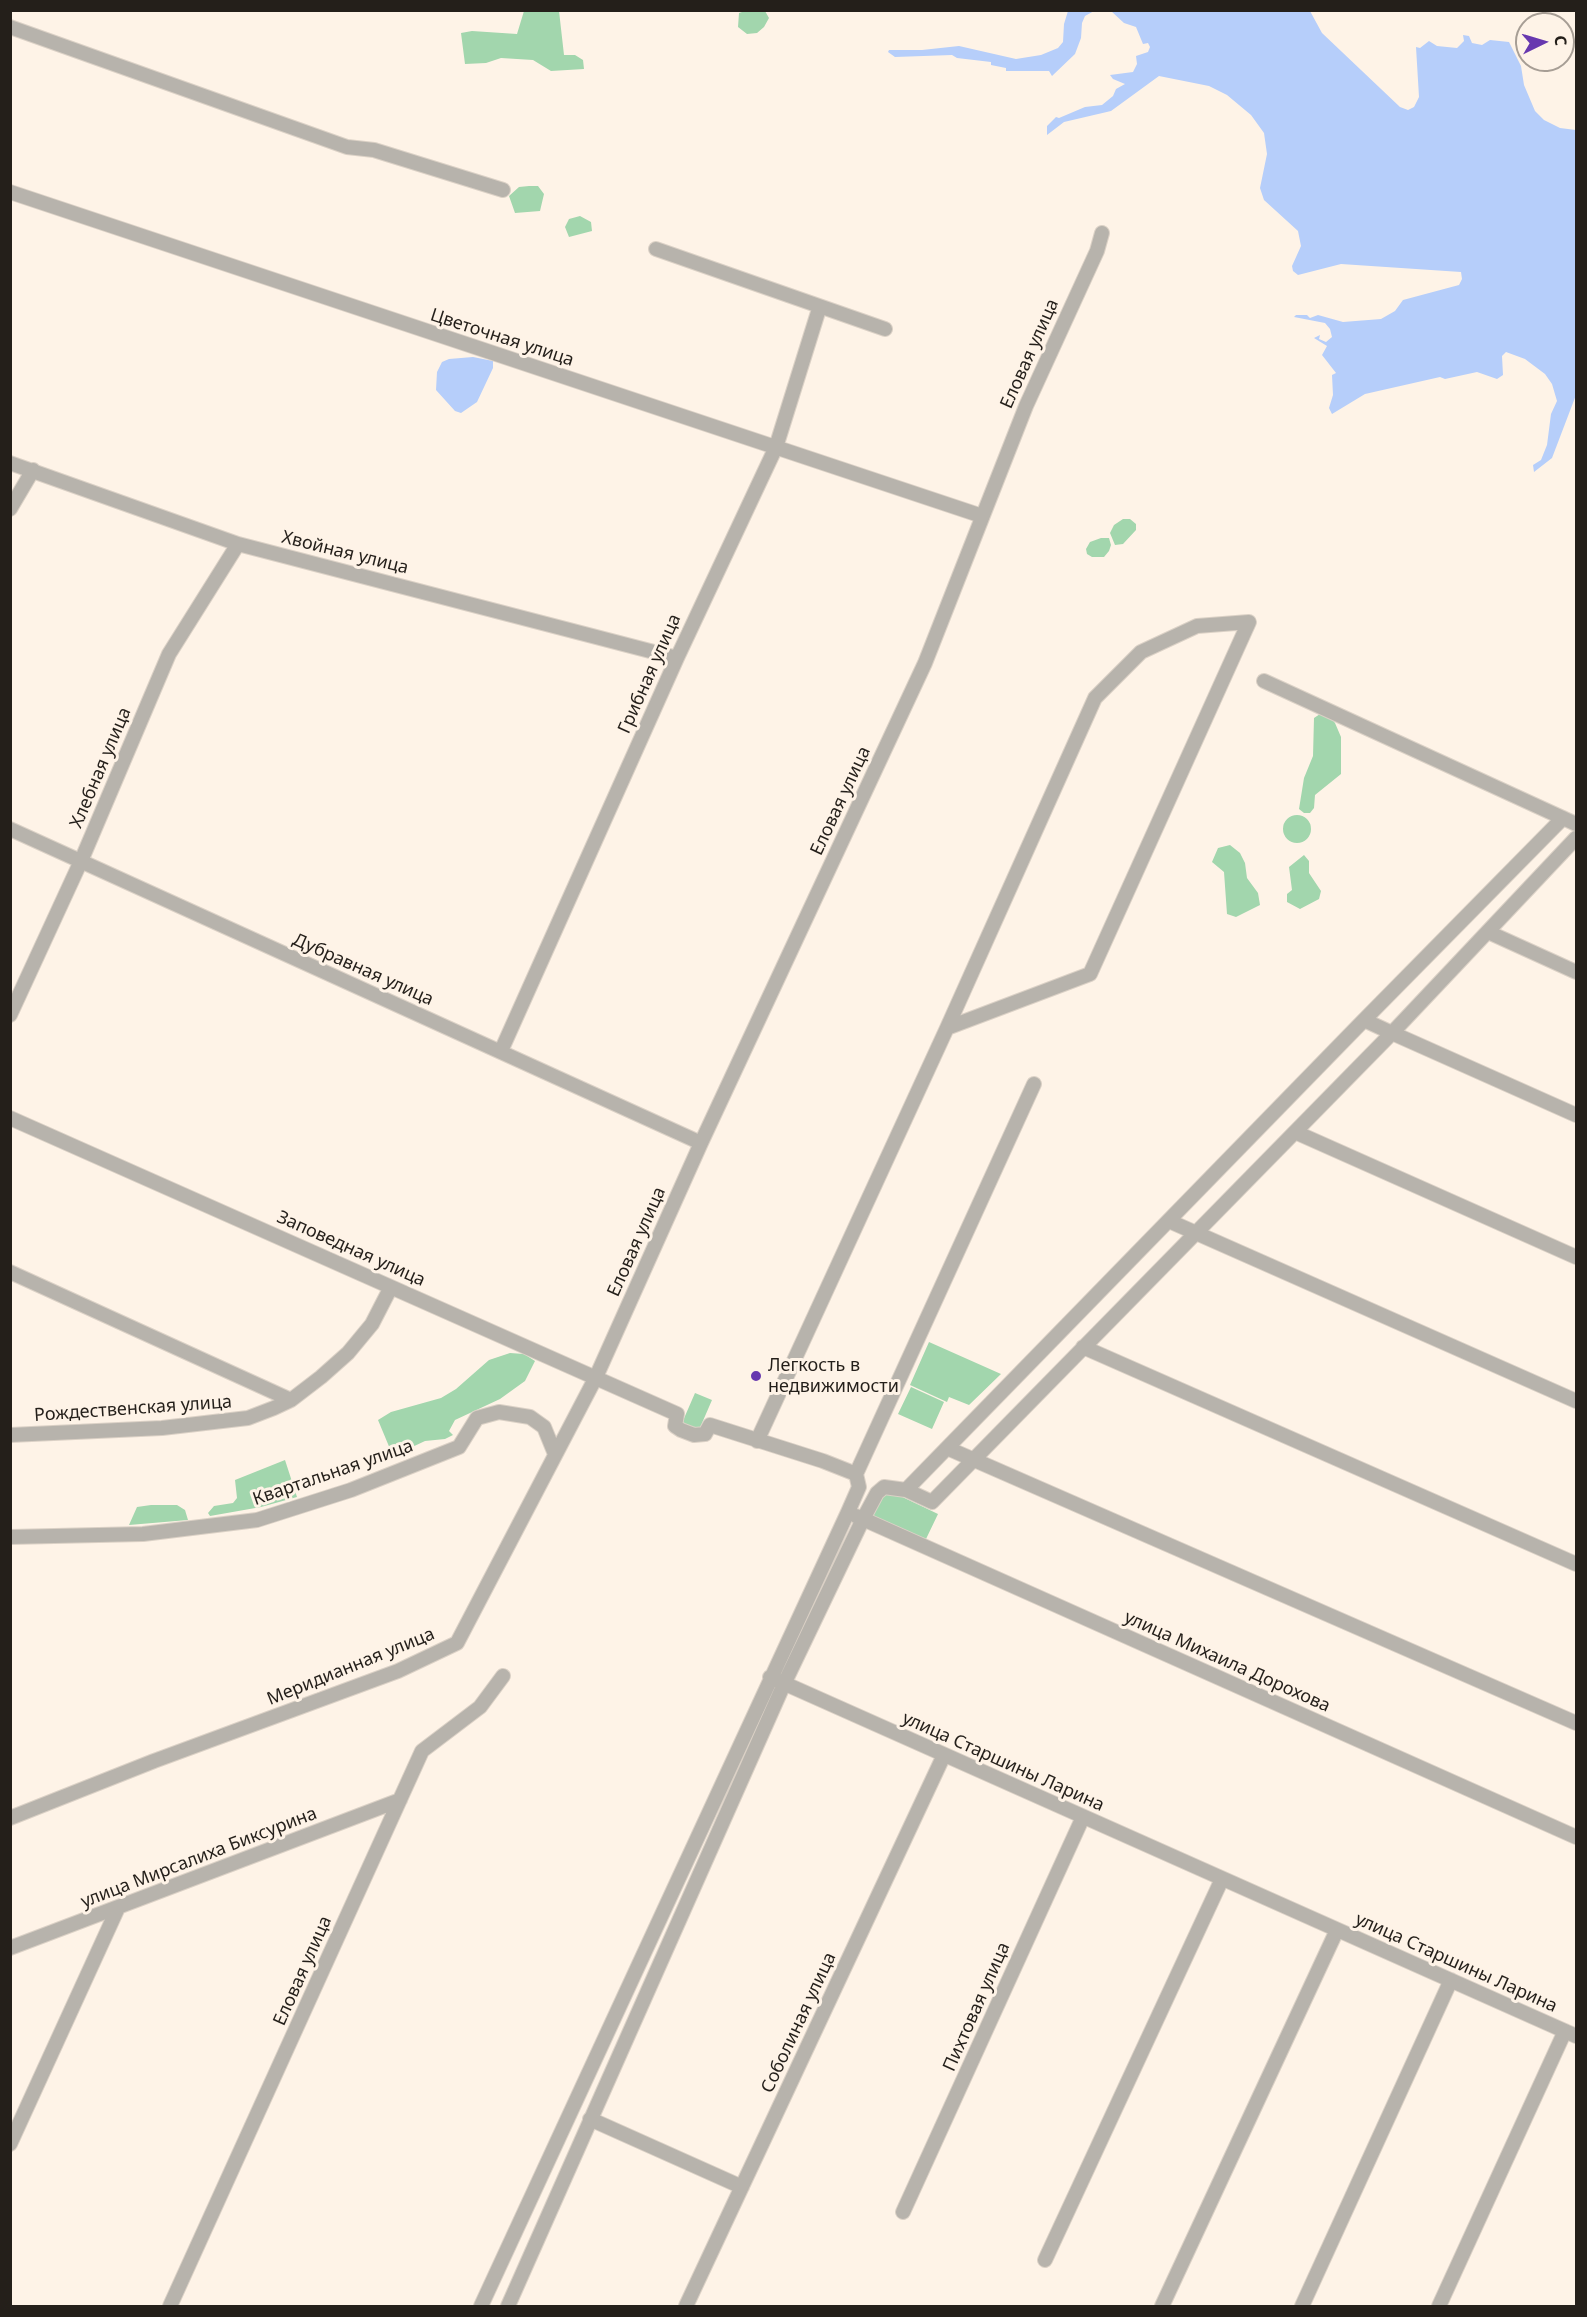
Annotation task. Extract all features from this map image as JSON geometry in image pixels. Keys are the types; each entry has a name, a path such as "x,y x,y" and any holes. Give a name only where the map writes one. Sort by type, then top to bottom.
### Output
{"street":[{"path":"10,27 347,147 374,150 503,190"},
{"name":"Цветочная улица","path":"10,192 357,310 982,516"},
{"name":"Еловая улица","path":"596,1377 700,1143 925,663 1026,406 1097,251 1102,233"},
{"path":"656,249 819,309 885,329"},
{"name":"Грибная улица","path":"501,1050 677,658 776,447 819,309"},
{"name":"Хвойная улица","path":"10,462 238,544 677,658"},
{"path":"10,509 33,470"},
{"name":"Хлебная улица","path":"10,1015 81,861 169,654 238,544"},
{"path":"856,1474 823,1461 757,1441 947,1028 1095,698 1141,652 1197,626 1249,622 1090,974 947,1028"},
{"path":"1264,681 1576,824"},
{"path":"906,1490 1563,818"},
{"name":"Дубравная улица","path":"10,829 313,969 501,1050 700,1143"},
{"path":"508,2307 784,1684 877,1493 884,1487 906,1490 932,1502 1392,1033 1576,838"},
{"path":"1488,932 1576,972"},
{"path":"1365,1020 1576,1115"},
{"path":"481,2307 848,1512 859,1487 856,1474 1034,1084"},
{"name":"Заповедная улица","path":"10,1118 677,1414 675,1426 694,1435 705,1434 710,1425 757,1441"},
{"path":"1295,1132 1576,1257"},
{"path":"1168,1221 1576,1401"},
{"path":"10,1272 291,1400"},
{"name":"Рождественская улица","path":"10,1435 162,1428 248,1418 291,1400 348,1353 372,1324 391,1287"},
{"path":"1083,1347 1576,1564"},
{"name":"Меридианная улица","path":"10,1818 154,1761 398,1671 457,1643 596,1377"},
{"name":"Квартальная улица","path":"10,1537 143,1534 257,1520 351,1490 459,1447 477,1418 499,1412 530,1417 544,1427 555,1454"},
{"path":"947,1448 1576,1723"},
{"name":"улица Михаила Дорохова","path":"848,1512 1576,1837"},
{"name":"Еловая улица","path":"170,2307 423,1751 480,1707 503,1676"},
{"name":"улица Старшины Ларина","path":"770,1677 1571,2034"},
{"name":"Соболиная улица","path":"686,2307 944,1755"},
{"name":"улица Мирсалиха Биксурина","path":"10,1948 117,1910 400,1800"},
{"name":"Пихтовая улица","path":"903,2212 1083,1817"},
{"path":"1045,2260 1222,1879"},
{"path":"10,2144 117,1910"},
{"path":"1162,2307 1337,1930"},
{"path":"1302,2307 1450,1980"},
{"path":"1439,2307 1571,2034"},
{"path":"590,2119 742,2187"}],"green space":[{"path":"524,11 559,11 564,55 575,55 583,60 584,69 551,71 533,60 501,58 486,63 465,64 461,33 472,31 517,34"},
{"path":"765,11 769,18 757,33 747,34 738,27 739,13"},
{"path":"538,186 544,194 540,211 515,213 509,196 519,187"},
{"path":"580,216 591,222 592,231 569,237 565,227 569,219"},
{"path":"1123,519 1130,519 1136,524 1136,530 1123,544 1115,545 1110,533 1114,525"},
{"path":"1109,538 1111,545 1104,557 1092,557 1087,554 1086,549 1090,542"},
{"path":"1323,712 1327,713 1335,723 1341,737 1341,774 1315,795 1314,808 1310,813 1304,813 1299,809 1304,778 1313,756 1314,718"},
{"path":"1297,815 1307,819 1311,829 1307,839 1297,843 1287,839 1283,829 1287,819"},
{"path":"1230,845 1240,853 1245,863 1247,878 1258,893 1260,905 1236,917 1227,914 1224,872 1212,862 1218,848"},
{"path":"1304,855 1309,861 1309,873 1321,891 1319,899 1300,909 1287,902 1287,894 1292,890 1289,867"},
{"path":"929,1342 1001,1374 969,1405 949,1397 947,1402 910,1385"},
{"path":"510,1353 524,1354 535,1361 525,1381 500,1399 455,1420 449,1431 453,1435 445,1439 425,1441 393,1456 378,1420 391,1412 441,1398 456,1389 489,1360"},
{"path":"911,1387 944,1402 932,1429 898,1414"},
{"path":"695,1393 712,1400 699,1430 682,1423"},
{"path":"285,1460 297,1497 261,1507 210,1516 208,1513 214,1506 233,1503 237,1498 235,1480"},
{"path":"892,1492 938,1514 926,1539 878,1519 872,1514 881,1495"},
{"path":"177,1505 185,1510 188,1520 129,1525 137,1507"}],"water":[{"path":"1068,11 1094,11 1085,16 1075,54 1052,76 1049,71 1006,71 1006,68 991,65 991,62 957,58 952,55 895,57 888,52 889,50 922,50 959,46 1016,59 1041,55 1058,48 1063,42 1064,24"},
{"path":"1111,11 1310,11 1322,33 1400,107 1408,110 1414,107 1419,97 1416,47 1420,48 1429,41 1437,46 1457,48 1464,41 1463,35 1469,36 1472,43 1482,45 1490,40 1509,42 1515,54 1515,72 1522,72 1524,85 1535,111 1544,120 1560,128 1576,130 1576,395 1552,458 1534,472 1533,465 1541,460 1547,445 1551,414 1557,401 1552,384 1545,374 1525,359 1506,352 1502,356 1503,375 1497,379 1477,372 1445,379 1440,377 1365,394 1332,414 1329,408 1333,395 1332,375 1336,373 1322,355 1327,346 1314,338 1320,335 1319,339 1326,342 1332,337 1330,329 1325,323 1294,317 1307,315 1310,318 1318,315 1343,322 1381,319 1395,311 1403,300 1459,285 1462,279 1461,272 1341,264 1298,275 1293,271 1292,266 1301,246 1298,231 1264,200 1260,188 1267,154 1264,133 1251,115 1227,95 1209,86 1159,76 1111,111 1064,122 1047,135 1047,126 1056,117 1059,118 1085,107 1102,105 1113,96 1116,89 1125,84 1113,79 1110,75 1133,72 1137,64 1136,56 1148,52 1150,47 1148,43 1143,44 1136,27 1124,23"},
{"path":"473,357 493,361 493,368 477,402 461,413 455,411 436,390 437,372 442,362 449,359"}],"place":[{"name":"Легкость в недвижимости","path":"756,1376"}]}
